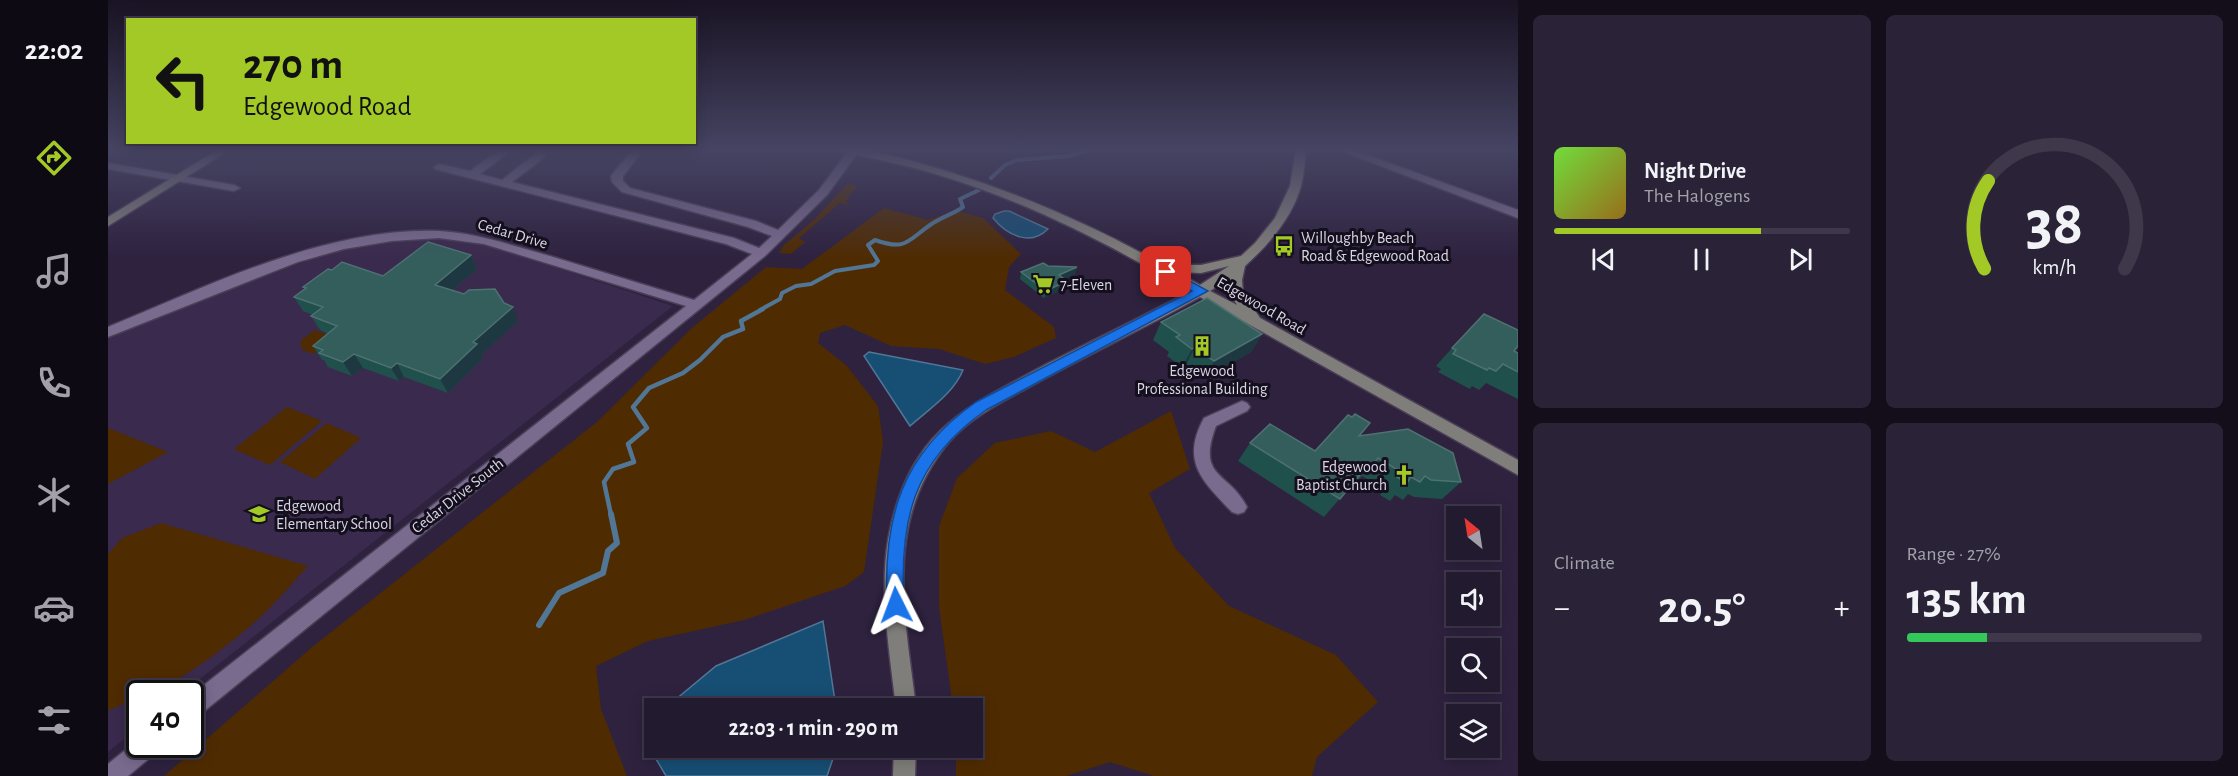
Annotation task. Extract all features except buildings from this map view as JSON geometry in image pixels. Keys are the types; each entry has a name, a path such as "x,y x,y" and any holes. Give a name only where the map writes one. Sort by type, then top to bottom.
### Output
{"street":[{"path":"108,222 169,185"},
{"path":"219,185 234,188"},
{"path":"513,185 730,241 761,253"},
{"path":"621,185 626,190 752,224 780,235"},
{"path":"697,305 761,253 831,185"},
{"name":"Edgewood Road","path":"986,185 1039,207 1132,252 1518,468"},
{"path":"905,698 894,575 897,529 917,472 937,443 958,422 981,406 1202,291 1256,251 1283,219 1296,185"},
{"path":"1440,185 1518,214"},
{"name":"Cedar Drive","path":"108,332 298,258 382,238 438,234 462,235 484,241 697,305"},
{"path":"1132,252 1168,266 1203,270 1220,266 1256,251"},
{"path":"1239,264 1234,285 1235,291 1243,305 1262,326"},
{"name":"Cedar Drive South","path":"204,699 697,305"},
{"path":"1238,507 1202,465 1201,447 1210,422 1242,407"},
{"path":"111,776 132,758"},
{"path":"904,776 905,758"}],"shaded area":[{"path":"846,185 857,186 845,202 850,204 840,203 799,238 805,242 791,254 779,253 784,245 815,219"},
{"path":"884,208 928,220 948,213 961,212 983,218 1021,254 1009,267 1005,290 1054,327 1056,338 1014,357 985,364 939,349 891,346 845,325 820,333 818,343 847,366 878,406 883,442 864,572 845,586 744,620 648,641 596,666 601,709 627,776 164,776 185,758 204,758 204,741 311,648 597,422 693,327 766,267 802,269"},
{"name":"Edgewood Elementary School","path":"428,237 477,242 673,306 198,680 126,680 126,737 108,752 108,336 325,254 377,243"},
{"path":"315,330 334,337 313,354 301,349 301,340"},
{"path":"287,407 322,421 270,465 234,449"},
{"path":"1171,411 1190,469 1149,493 1175,548 1229,606 1336,655 1378,702 1317,757 1312,776 1154,776 1110,762 1066,776 956,776 956,758 983,758 983,698 952,698 939,607 939,526 957,478 995,443 1051,431 1095,452"},
{"path":"327,423 361,438 315,479 280,462"},
{"path":"108,428 168,452 108,484"},
{"path":"161,523 308,566 266,611 203,663 176,680 126,680 126,703 108,711 108,554 122,538"}],"water":[{"path":"1009,211 1048,229 1034,237 1019,237 1005,229 993,218 995,214"},
{"path":"869,352 963,370 947,394 910,426 864,356"},
{"path":"823,621 835,698 677,698 716,666"},
{"path":"655,758 833,758 827,776 666,776"}],"waterway":[{"path":"760,310 780,299 782,293 796,286 811,284 835,271 874,265 878,261 868,245 875,240 893,245 906,243 934,223 963,207 960,199 979,190"},
{"path":"611,515 604,482 613,469 634,462 628,444 647,428 633,407 649,388 683,373 723,337 743,329 741,321 763,309"},
{"path":"539,625 559,593 603,573 608,551 617,543 611,514"}],"place":[{"name":"Willoughby Beach Road & Edgewood Road","path":"1284,246"},
{"name":"7-Eleven","path":"1043,284"},
{"name":"Edgewood Professional Building","path":"1202,346"},
{"name":"Edgewood Baptist Church","path":"1404,475"},
{"name":"Edgewood Elementary School","path":"259,514"}],"route":[{"path":"896,605 893,565 897,529 917,472 937,443 958,422 981,406 1202,291 1166,272"}]}
